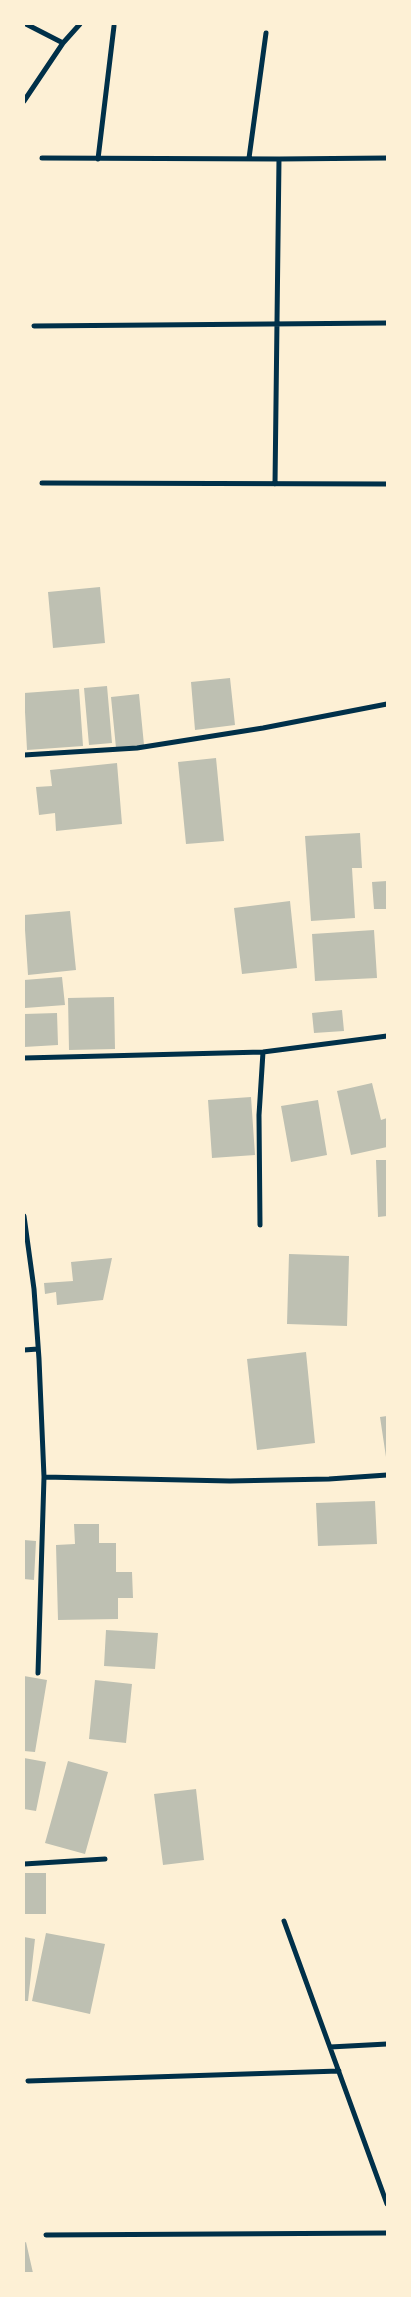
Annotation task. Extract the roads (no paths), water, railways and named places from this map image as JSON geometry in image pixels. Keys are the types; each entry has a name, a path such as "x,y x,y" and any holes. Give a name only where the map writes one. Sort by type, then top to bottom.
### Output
{"street":[{"path":"26,24 63,43"},
{"path":"24,101 63,43 80,24"},
{"path":"98,159 114,26"},
{"path":"249,158 266,33"},
{"path":"42,158 387,158"},
{"path":"275,484 279,159"},
{"path":"34,326 387,323"},
{"path":"42,483 387,484"},
{"path":"24,755 137,748 263,728 387,704"},
{"path":"24,1058 263,1052 387,1037"},
{"path":"260,1224 258,1115 263,1052"},
{"path":"24,1216 34,1289 44,1477 38,1673"},
{"path":"24,1350 38,1350"},
{"path":"44,1477 230,1481 329,1480 387,1475"},
{"path":"24,1864 105,1859"},
{"path":"284,1921 387,2204"},
{"path":"330,2047 384,2044"},
{"path":"28,2081 339,2071"},
{"path":"46,2235 387,2233"}]}
